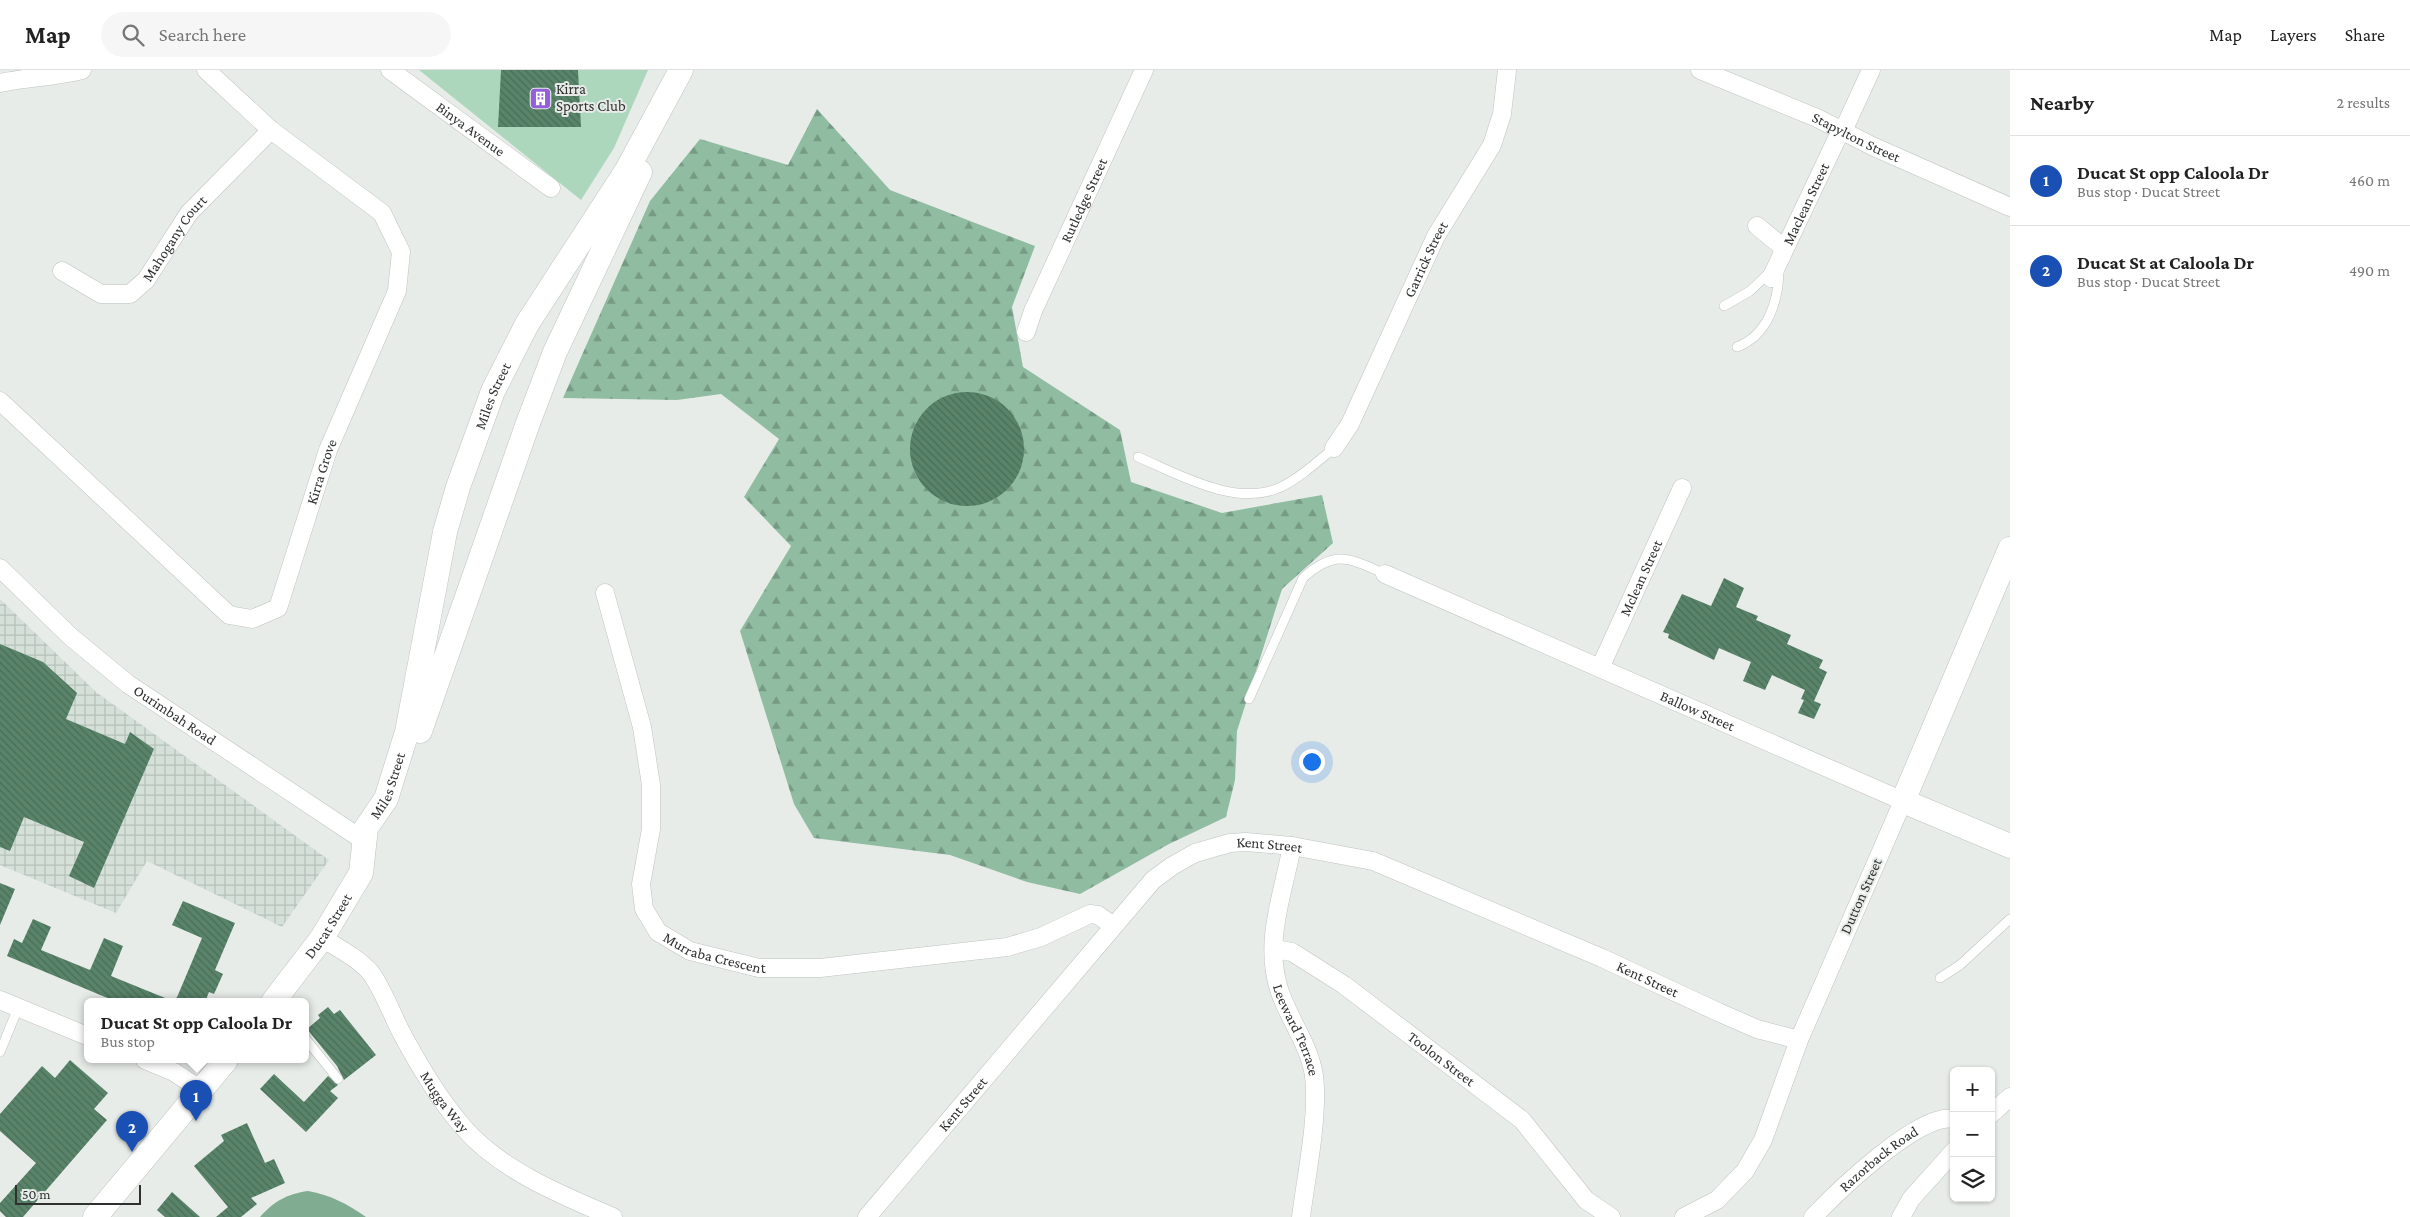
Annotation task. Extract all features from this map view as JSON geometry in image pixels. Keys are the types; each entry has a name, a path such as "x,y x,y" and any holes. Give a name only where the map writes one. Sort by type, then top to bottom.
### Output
{"street":[{"path":"0,83 34,73 46,78 82,70"},
{"name":"Kirra Grove","path":"0,401 229,615 252,619 278,608 328,450 397,291 401,252 382,214 270,130 206,70"},
{"name":"Binya Avenue","path":"390,70 550,188"},
{"name":"Rutledge Street","path":"1026,332 1144,70"},
{"name":"Garrick Street","path":"1334,448 1350,424 1436,236 1489,152 1502,114 1507,70"},
{"name":"Stapylton Street","path":"1700,70 1807,114 2010,208"},
{"name":"Maclean Street","path":"1778,262 1871,70"},
{"name":"Miles Street","path":"366,842 382,829 389,819 531,414 569,320 655,139 681,72"},
{"name":"Miles Street","path":"366,842 367,826 386,798 402,749 416,691 445,532 458,487 493,391 536,309 627,170 681,72"},
{"name":"Mahogany Court","path":"62,272 101,294 130,294 146,280 189,213 270,130"},
{"path":"1757,226 1778,262"},
{"name":"Mclean Street","path":"1600,668 1682,488"},
{"name":"Dutton Street","path":"1684,1217 1717,1200 1745,1171 1762,1140 1799,1040 2010,549"},
{"name":"Ourimbah Road","path":"0,568 71,637 128,684 366,842"},
{"name":"Ballow Street","path":"1385,574 2010,846"},
{"name":"Murraba Crescent","path":"605,593 642,727 651,785 651,829 641,884 644,909 658,932 690,951 759,968 820,968 1007,946 1041,936 1090,914 1098,915 1113,926"},
{"name":"Ducat Street","path":"276,998 322,938 359,878 366,842"},
{"name":"Kent Street","path":"867,1217 1153,880 1172,866 1195,853 1230,843 1246,842 1292,846 1373,861 1602,958 1758,1029 1799,1040"},
{"name":"Leeward Terrace","path":"1292,846 1275,915 1274,949 1276,979 1281,996 1303,1040 1314,1076 1313,1116 1301,1217"},
{"name":"Mugga Way","path":"322,938 354,958 372,974 415,1056 456,1119 474,1138 513,1168 572,1200 613,1217"},
{"name":"Toolon Street","path":"1274,949 1292,952 1344,985 1429,1047 1522,1120 1586,1200 1611,1217"},
{"path":"0,1000 84,1035"},
{"path":"152,1063 174,1072 201,1090"},
{"path":"95,1217 224,1063"},
{"path":"1993,1112 2010,1096"},
{"name":"Razorback Road","path":"1813,1217 1841,1188 1900,1142 1933,1122 1950,1118"},
{"path":"1901,1217 1911,1199 1950,1155"}],"lane":[{"path":"1724,306 1750,291 1778,262"},
{"path":"1737,347 1755,335 1768,319 1778,293 1778,262"},
{"path":"1138,456 1213,487 1254,493 1267,492 1282,487 1304,474 1334,448"},
{"path":"1249,699 1303,578 1317,565 1333,559 1357,562 1385,574"},
{"path":"1940,978 1960,965 2010,919"},
{"path":"0,1052 18,1008"},
{"path":"309,1043 338,1079"}],"shaded area":[{"path":"419,70 648,70 614,148 581,200"},
{"path":"0,599 96,692 329,860 282,927 147,861 116,913 0,865"},
{"path":"308,1191 339,1201 366,1217 260,1217 281,1199"}],"green space":[{"path":"817,109 890,190 1035,246 1012,307 1023,367 1120,430 1131,482 1222,513 1322,495 1333,543 1282,589 1237,731 1235,780 1226,817 1169,844 1080,894 1027,882 950,855 814,838 794,804 740,631 791,546 744,497 779,439 721,394 677,400 563,398 650,201 700,139 788,165"}],"building":[{"name":"Kirra Sports Club","path":"501,70 578,70 581,127 498,127"},
{"path":"967,392 989,396 999,401 1015,417 1020,427 1024,449 1020,471 1015,481 999,497 989,502 967,506 945,502 935,497 919,481 914,471 910,449 914,427 919,417 935,401 945,396"},
{"path":"1724,578 1744,588 1736,607 1758,616 1756,620 1791,635 1787,644 1823,660 1819,668 1827,672 1814,701 1821,704 1814,719 1798,713 1804,700 1801,699 1805,690 1772,675 1765,690 1743,681 1751,662 1719,648 1714,660 1668,638 1669,634 1663,632 1682,594 1711,606"},
{"path":"0,644 43,662 77,693 66,719 125,744 130,732 154,749 94,888 69,876 84,842 24,817 10,851 0,847"},
{"path":"0,883 15,889 0,925"},
{"path":"183,901 235,923 215,970 223,974 214,994 209,992 207,998 177,998 202,938 172,925"},
{"path":"33,919 51,927 41,950 90,970 104,938 123,946 111,976 165,998 107,998 7,956 14,939 22,943"},
{"path":"328,1007 334,1014 340,1010 376,1055 344,1080 337,1066 309,1031 309,1027 320,1018 318,1015"},
{"path":"70,1060 108,1093 94,1109 107,1120 23,1217 6,1217 0,1211 0,1203 36,1163 0,1131 0,1114 42,1066 55,1078"},
{"path":"274,1074 304,1102 328,1076 338,1085 330,1091 338,1098 306,1132 260,1089"},
{"path":"247,1123 265,1163 274,1159 285,1183 251,1198 257,1204 241,1217 216,1217 228,1207 194,1166 224,1141 221,1135"},
{"path":"172,1192 200,1217 165,1217 157,1210"}],"place":[{"name":"Kirra Sports Club","path":"540,98"},
{"name":"Ducat St opp Caloola Dr","path":"196,1121"},
{"name":"Ducat St at Caloola Dr","path":"132,1152"}]}
